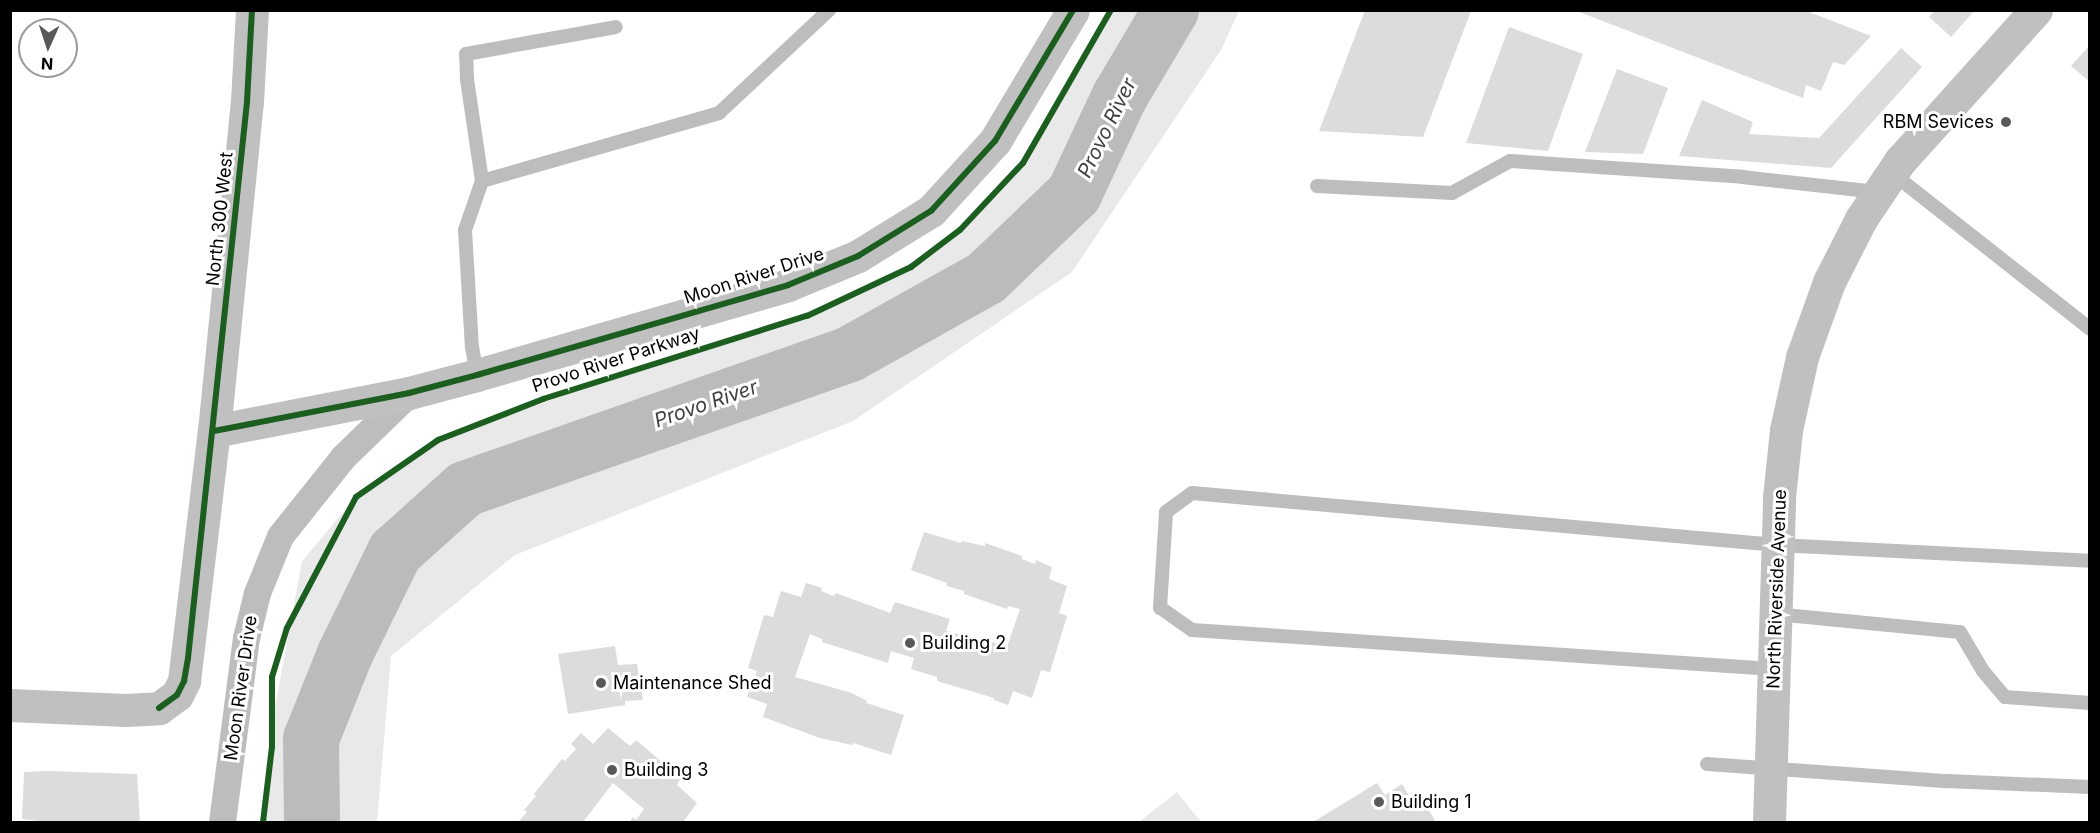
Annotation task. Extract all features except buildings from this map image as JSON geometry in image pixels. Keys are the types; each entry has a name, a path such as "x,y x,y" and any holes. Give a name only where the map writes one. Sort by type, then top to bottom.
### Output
{"street":[{"name":"North 300 West","path":"10,705 126,710 159,708 177,696 188,658 214,431 247,102 252,10"},
{"name":"Moon River Drive","path":"477,375 788,285 858,256 931,211 995,141 1073,10"},
{"name":"North Riverside Avenue","path":"1769,822 1777,545 1786,430 1802,357 1829,282 1861,219 1900,161 2036,10"},
{"path":"214,431 409,393 477,375"},
{"name":"Moon River Drive","path":"222,822 246,638 257,593 280,536 343,457 409,393"}],"lane":[{"path":"482,181 719,113 829,10"},
{"path":"477,375 472,348 465,230 482,181 467,79 466,54 616,27"},
{"path":"1317,186 1452,193 1510,161 1742,177 1886,183 2090,329"},
{"path":"1773,669 1192,630 1160,608 1166,512 1192,493 1777,545 2090,561"},
{"path":"1775,614 1960,632 1983,671 2005,698 2090,703"},
{"path":"1707,764 1947,781 2090,788"}],"shaded area":[{"path":"1111,11 1239,11 1221,50 1072,272 853,421 515,555 391,656 377,822 262,822 274,713 302,561 356,497 438,440 684,353 807,316 911,267 960,230 1023,163"},
{"path":"1177,792 1201,822 1139,822"}],"waterway":[{"name":"Provo River","path":"312,822 311,739 345,654 395,552 465,489 850,354 986,278 1074,194 1120,96 1171,10"}],"cycle path":[{"path":"159,708 177,695 184,681 188,658 247,102 252,10"},
{"name":"Provo River Parkway","path":"214,431 409,393 477,375 788,285 858,256 931,211 995,141 1073,10"},
{"name":"Provo River Parkway","path":"263,822 272,747 272,677 287,628 356,497 438,440 543,399 807,316 911,267 960,230 1023,163 1111,10"}],"place":[{"name":"RBM Sevices","path":"2006,122"},
{"name":"Building 2","path":"910,643"},
{"name":"Maintenance Shed","path":"601,683"},
{"name":"Building 3","path":"612,770"},
{"name":"Building 1","path":"1379,802"}]}
